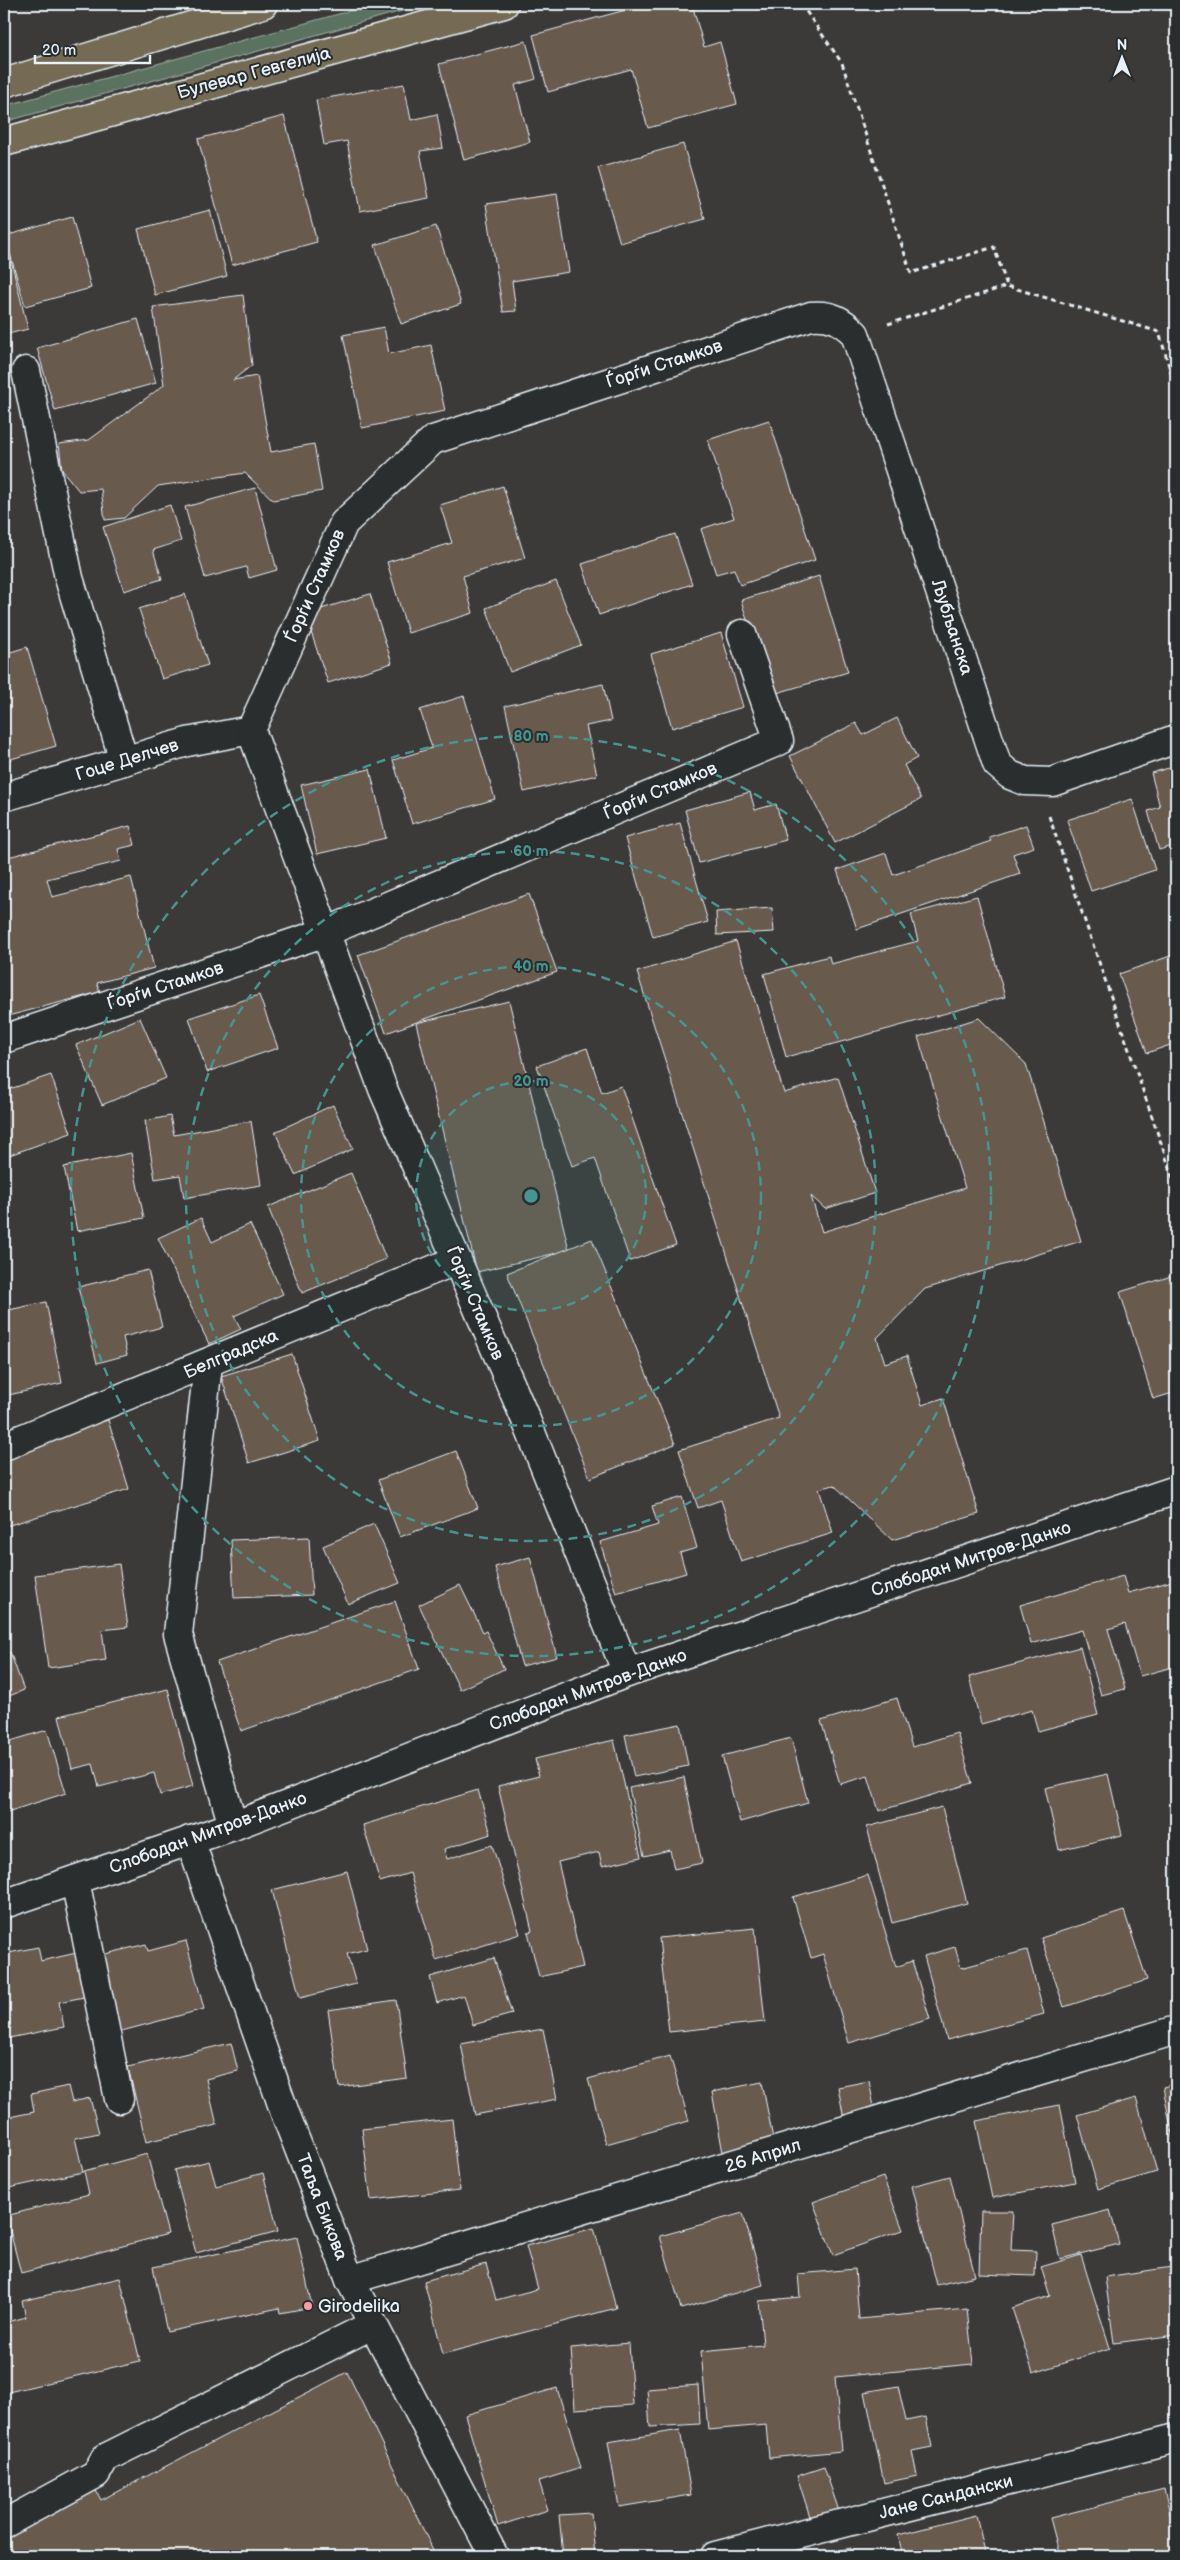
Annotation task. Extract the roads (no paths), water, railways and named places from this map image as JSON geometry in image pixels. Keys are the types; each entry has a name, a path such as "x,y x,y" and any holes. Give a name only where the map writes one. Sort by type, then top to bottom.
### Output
{"main road":[{"path":"4,83 263,4"},
{"name":"Булевар Гевгелија","path":"4,142 504,4"}],"street":[{"name":"Ѓорѓи Стамков","path":"628,1673 526,1420 383,1089 251,730 344,523 433,440 810,316 822,315 834,318"},
{"name":"Љубљанска","path":"834,318 846,324 856,334 997,764 1010,775 1025,781 1038,783 1052,782 1176,739"},
{"path":"26,371 69,578 124,761"},
{"name":"Ѓорѓи Стамков","path":"4,1039 326,932 779,741 742,634"},
{"name":"Гоце Делчев","path":"4,797 187,742 251,730"},
{"name":"Белградска","path":"4,1446 208,1364 456,1260"},
{"path":"208,1364 178,1634 233,1826"},
{"name":"Слободан Митров-Данко","path":"4,1904 233,1826 628,1673 1176,1490"},
{"name":"Таља Бикова","path":"190,1840 285,2113 350,2280 494,2556"},
{"path":"75,1880 119,2099"},
{"name":"26 Април","path":"350,2280 1176,2030"},
{"path":"4,2524 96,2474 105,2458 372,2325"},
{"name":"Јане Сандански","path":"715,2556 1176,2438"}],"place":[{"name":"Girodelika","path":"308,2306"}]}
